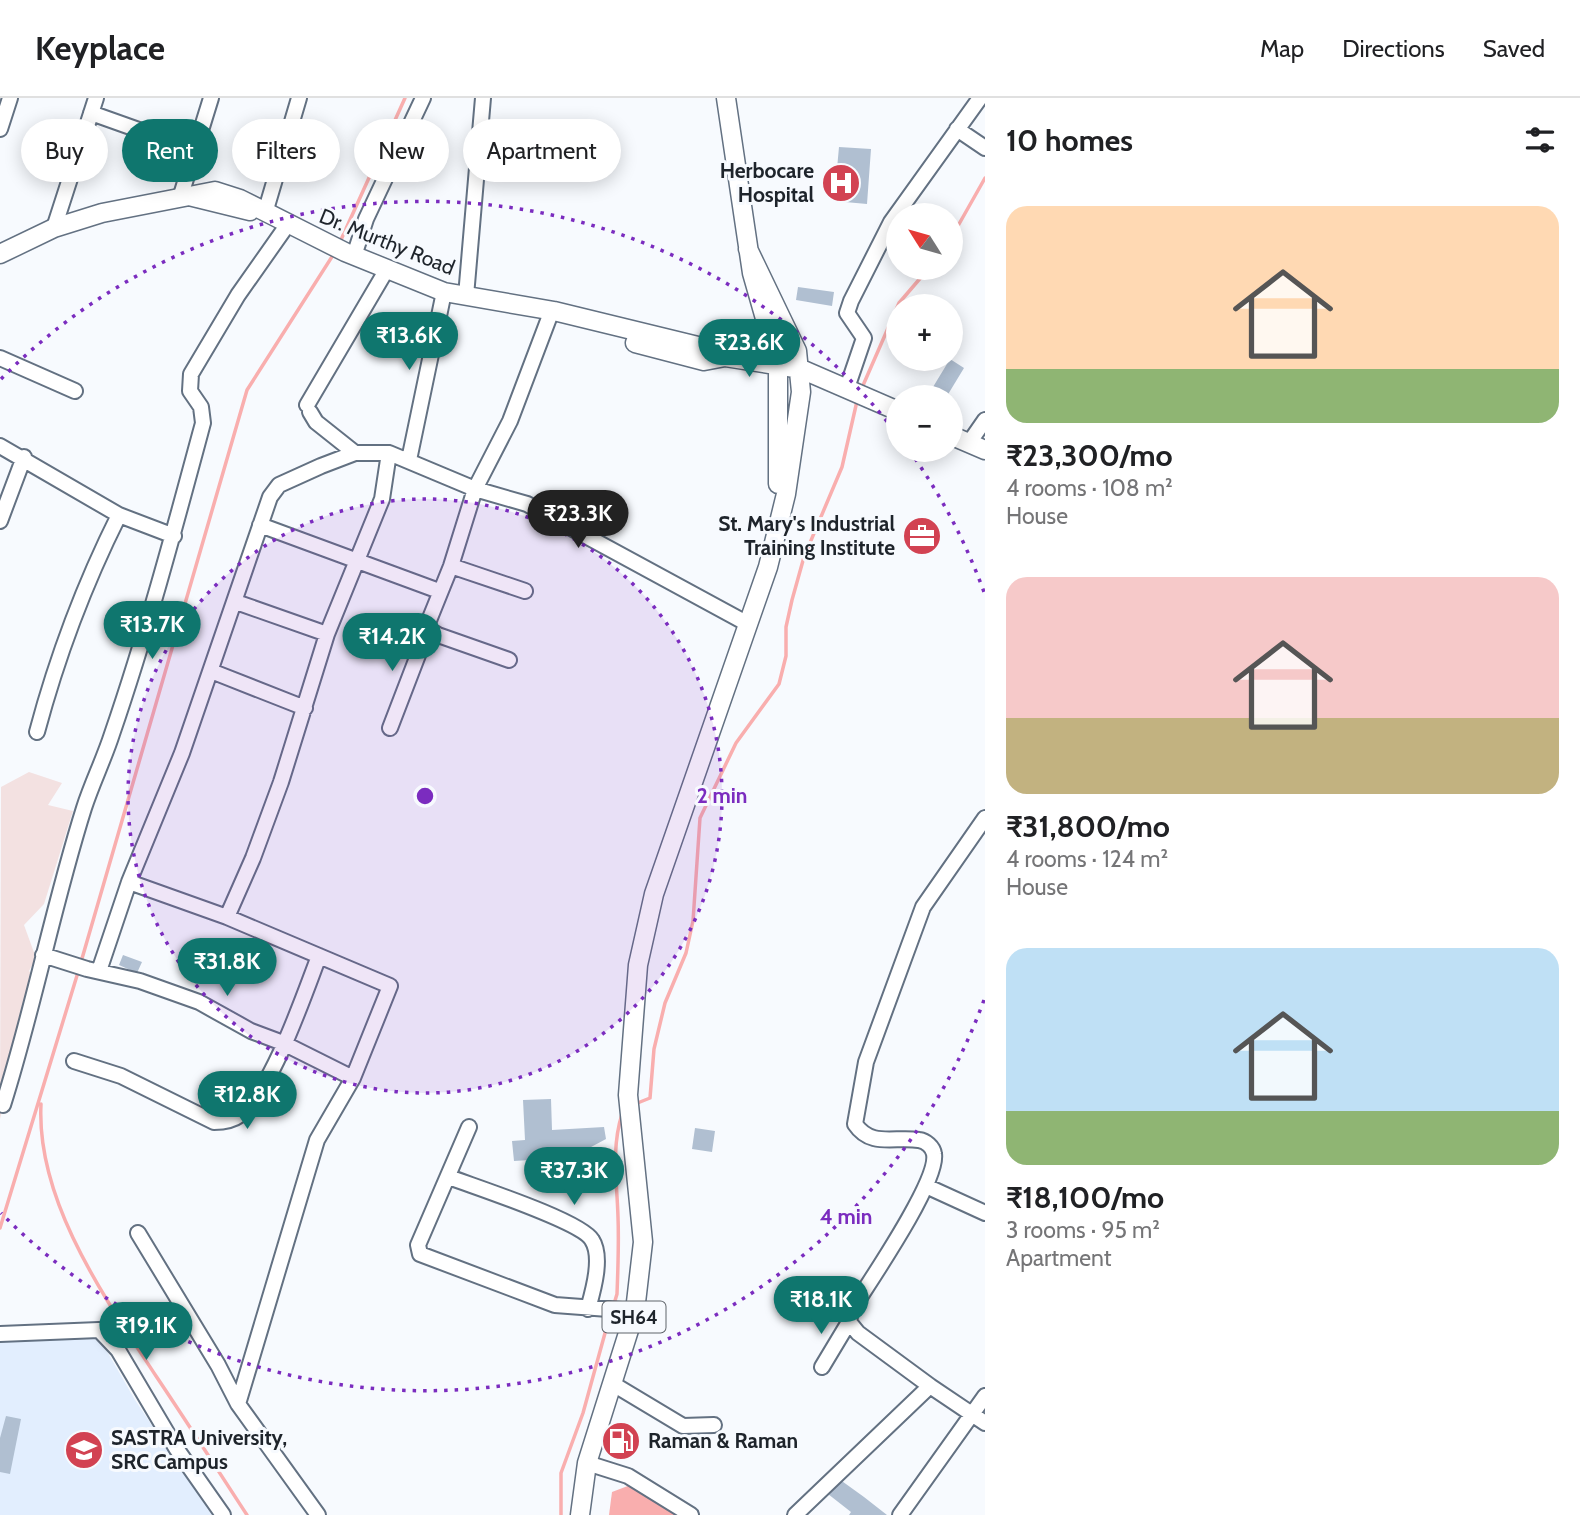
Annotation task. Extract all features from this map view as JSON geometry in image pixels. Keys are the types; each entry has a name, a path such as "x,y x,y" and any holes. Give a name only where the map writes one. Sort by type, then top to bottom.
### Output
{"main road":[{"name":"SH64","path":"726,98 752,273 778,364 781,510"},
{"name":"Dr. Murthy Road","path":"0,254 54,228 102,213 184,195 225,206 263,212 349,254 443,292 501,302 710,349 725,358"},
{"name":"SH64","path":"580,1515 587,1463 635,1311 643,1242 629,1104 638,965 654,894 768,567 786,494 801,392 801,369 794,344 748,249"},
{"name":"Dr. Murthy Road","path":"501,302 704,361 725,358 801,369 886,405"}],"street":[{"path":"0,129 10,98"},
{"path":"54,228 96,98"},
{"path":"204,119 211,98"},
{"path":"263,212 299,98"},
{"path":"349,254 423,98"},
{"path":"466,296 483,98"},
{"path":"850,389 864,346 864,338 847,313 851,301 891,222 980,98"},
{"path":"91,114 122,124"},
{"path":"957,129 985,148"},
{"path":"184,195 187,182"},
{"path":"3,1105 28,1027 43,956 85,807 112,734 174,536 203,423 201,407 190,391 191,374 237,295 288,225"},
{"path":"355,453 316,422 309,408 387,269"},
{"path":"409,460 443,292"},
{"path":"390,729 428,629 439,590 451,566 475,489 510,421 549,318"},
{"path":"0,358 75,391"},
{"path":"977,447 985,420"},
{"path":"0,446 24,457 119,515 174,536"},
{"path":"93,970 169,788 236,602 270,497 279,485 355,453 389,453 475,489 494,493 538,510 748,624"},
{"path":"227,917 253,858 305,708 327,634 382,499 389,453"},
{"path":"0,521 24,457"},
{"path":"37,733 55,665 97,559 119,515"},
{"path":"260,525 439,590"},
{"path":"451,566 525,591"},
{"path":"236,602 327,634"},
{"path":"428,629 509,660"},
{"path":"211,671 305,708"},
{"path":"822,1367 849,1322 851,1311 926,1186 935,1156 931,1146 921,1140 872,1139 861,1133 855,1124 866,1062 923,907 985,818"},
{"path":"129,882 227,917 390,986 353,1078 317,1140 238,1404"},
{"path":"43,956 140,981 199,1002 251,1031 283,1043 353,1078"},
{"path":"75,1061 121,1076 214,1122 227,1122 248,1106 283,1043 319,956"},
{"path":"469,1127 418,1245 420,1254 555,1305 635,1311"},
{"path":"449,1177 582,1229 592,1238 596,1247 593,1308"},
{"path":"926,1186 985,1213"},
{"path":"138,1233 218,1365 238,1404 318,1515"},
{"path":"849,1322 858,1334 985,1423"},
{"path":"0,1334 99,1330 118,1350 176,1448 223,1515"},
{"path":"612,1384 683,1426 714,1425"},
{"path":"795,1515 930,1386"},
{"path":"900,1515 985,1396"},
{"path":"587,1463 628,1476 691,1515"}],"shaded area":[{"path":"29,772 62,783 48,805 73,811 44,904 24,925 36,958 29,971 35,978 0,1119 1,787"},
{"name":"SASTRA University, SRC Campus","path":"97,1334 135,1400 212,1515 0,1515 0,1342"},
{"path":"633,1484 689,1515 609,1515 612,1492"}],"building":[{"path":"839,147 871,149 867,204 834,201"},
{"path":"798,287 834,292 832,306 796,300"},
{"path":"943,371 962,371 954,385 934,385"},
{"path":"123,955 142,962 137,973 119,965"},
{"path":"551,1099 552,1130 604,1127 606,1139 578,1154 578,1157 514,1161 512,1141 525,1140 523,1100"},
{"path":"695,1128 715,1131 712,1152 692,1149"},
{"path":"6,1416 21,1419 10,1474 0,1472 0,1438"},
{"path":"839,1479 887,1515 849,1515 851,1512 828,1494"}],"waterway":[{"path":"340,242 405,98"},
{"path":"963,217 985,178"},
{"path":"81,962 247,390 335,252"},
{"path":"861,390 899,303 919,280"},
{"path":"635,1104 650,1098 654,1049 665,1003 686,953 693,921 700,818 736,743 779,684 786,656 786,627 792,600 804,557 842,467 857,401"},
{"path":"0,1228 79,969"},
{"path":"41,1104 42,1140 50,1176 78,1247 116,1314 247,1515"},
{"path":"614,1304 617,1294 618,1246 616,1152 622,1114"},
{"path":"561,1515 561,1473 583,1413 610,1315"}],"place":[{"name":"Herbocare Hospital","path":"841,183"},
{"name":"St. Mary's Industrial Training Institute","path":"922,536"},
{"name":"Raman & Raman","path":"621,1441"},
{"name":"SASTRA University, SRC Campus","path":"84,1450"}]}
